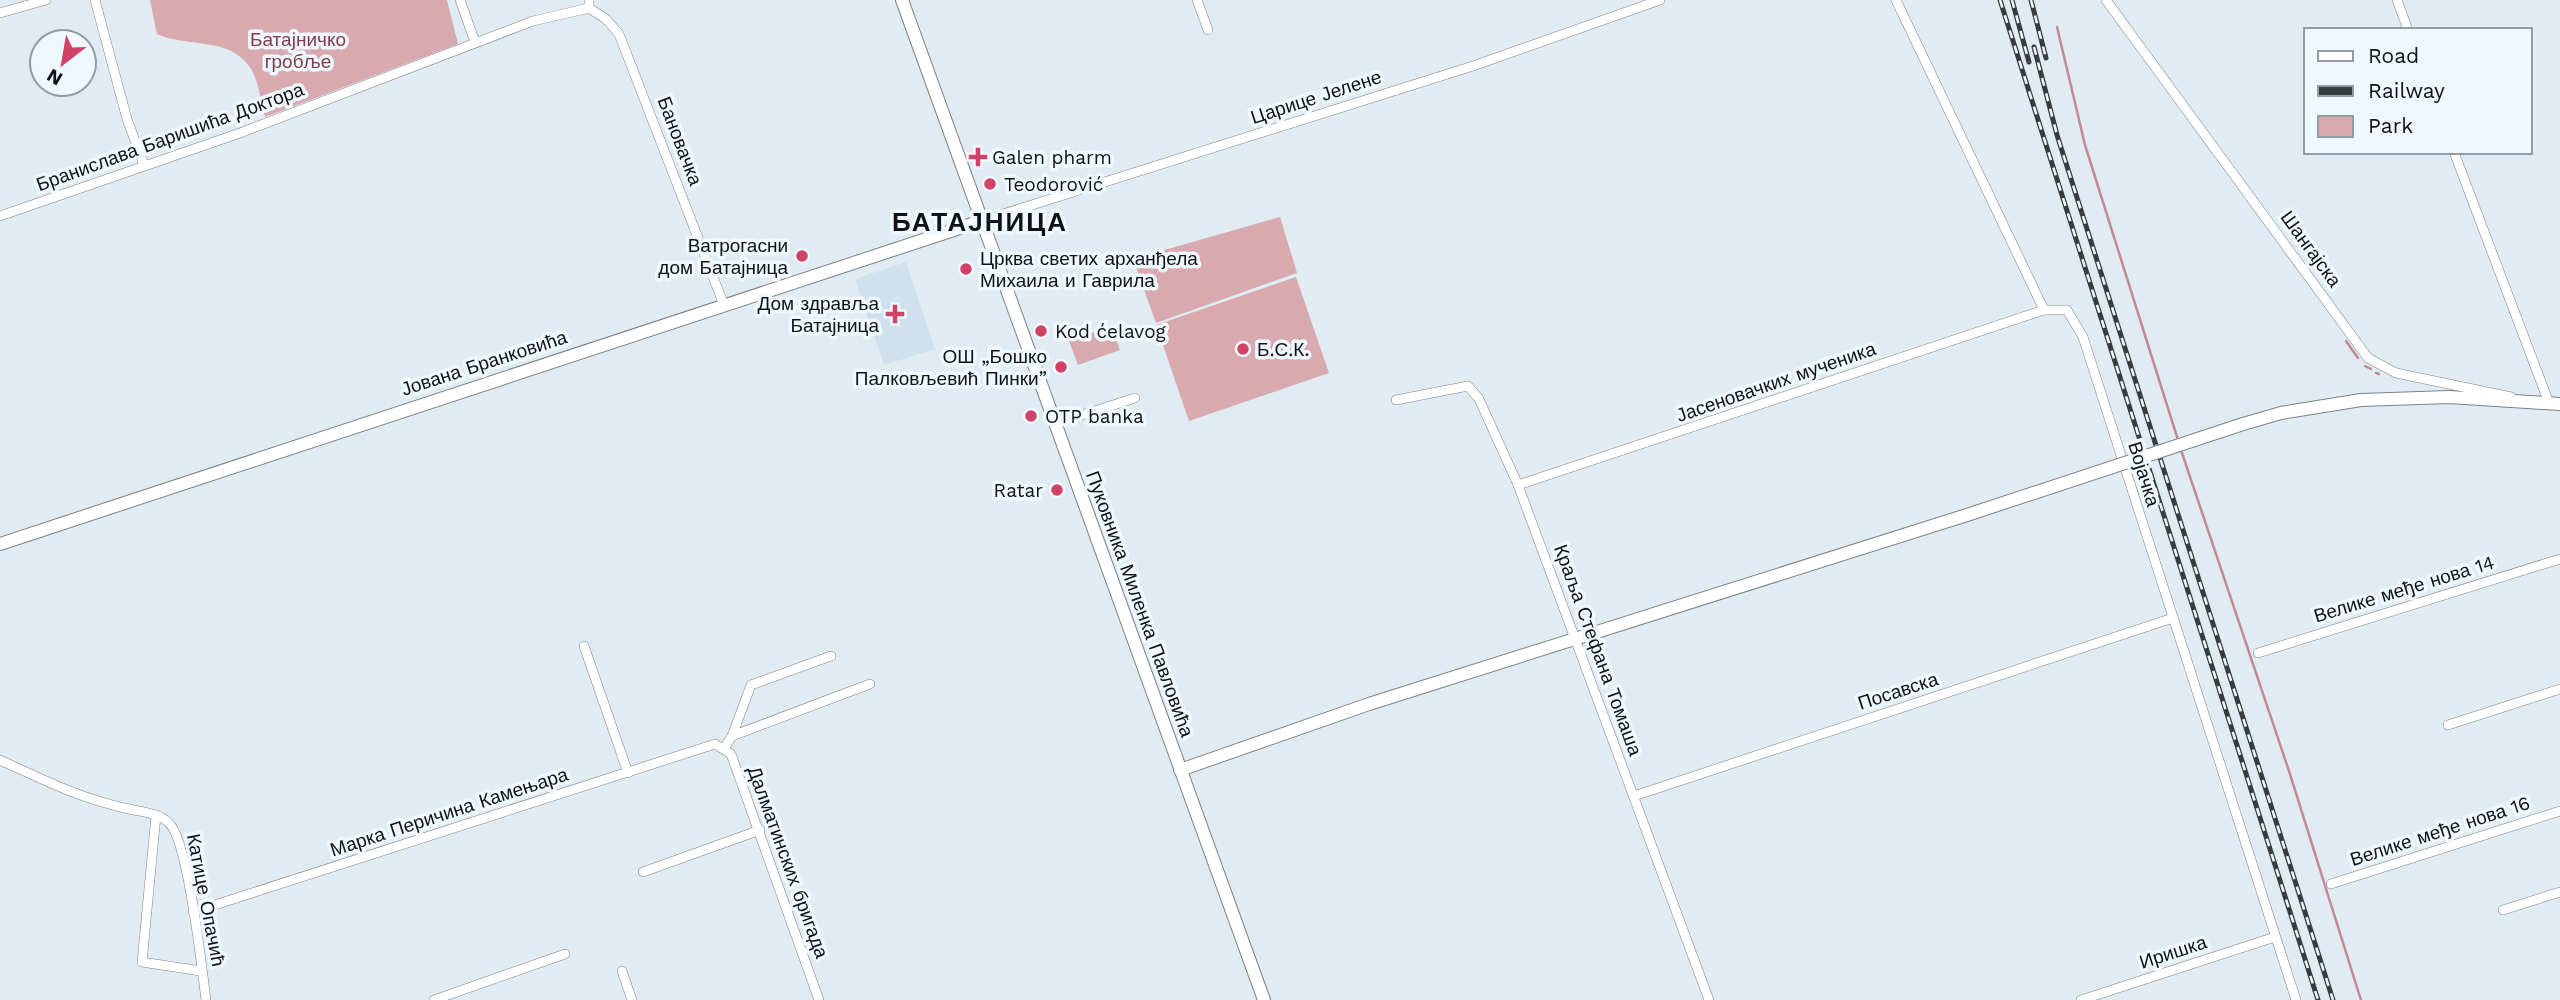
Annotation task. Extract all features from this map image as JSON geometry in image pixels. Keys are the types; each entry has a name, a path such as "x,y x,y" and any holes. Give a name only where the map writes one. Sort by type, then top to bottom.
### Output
{"main road":[{"name":"Пуковника Миленка Павловића","path":"902,0 1264,1000"},
{"name":"Јована Бранковића","path":"0,544 981,221"},
{"path":"1180,770 1369,704 2281,413 2361,400 2406,397 2522,401"},
{"name":"Шангајска","path":"2522,401 2555,403"}],"street":[{"path":"0,13 46,0"},
{"path":"95,0 127,120 144,165"},
{"path":"460,0 475,41"},
{"path":"1197,0 1208,30"},
{"name":"Царице Јелене","path":"981,221 1473,66 1660,0"},
{"path":"1896,0 2044,310"},
{"name":"Шангајска","path":"2106,0 2368,358 2396,373 2522,401"},
{"path":"2397,0 2407,28"},
{"name":"Бранислава Баришића Доктора","path":"0,216 240,133 475,41 589,4"},
{"name":"Бановачка","path":"589,4 619,34 724,304"},
{"path":"2455,154 2555,403"},
{"name":"Јасеновачких мученика","path":"1518,485 2044,310"},
{"name":"Војачка","path":"2044,310 2067,310 2080,329 2296,1000"},
{"name":"Краља Стефана Томаша","path":"1396,400 1460,387 1473,390 1518,485 1709,1000"},
{"path":"1054,424 1135,398"},
{"name":"Велике међе нова 14","path":"2258,653 2560,559"},
{"name":"Посавска","path":"1633,796 2173,618"},
{"path":"584,646 628,773"},
{"path":"732,736 751,685 831,656"},
{"path":"720,746 732,736 870,684"},
{"path":"2448,725 2560,689"},
{"name":"Марка Перичина Камењара","path":"193,912 720,746"},
{"name":"Далматинских бригада","path":"720,746 731,754 819,1000"},
{"path":"0,760 79,797 156,815 142,962 201,971"},
{"name":"Велике међе нова 16","path":"2331,884 2560,811"},
{"name":"Катице Опачић","path":"156,815 171,824 177,833 193,912 206,1000"},
{"path":"643,872 760,830"},
{"path":"2503,910 2560,892"},
{"name":"Иришка","path":"2081,1000 2275,937"},
{"path":"434,1000 565,954"},
{"path":"622,971 632,1000"}],"shaded area":[{"name":"Дом здравља Батајница","path":"906,262 935,349 884,365 855,279"}],"green space":[{"name":"Батајничко гробље","path":"150,0 447,0 458,44 265,117 256,80 242,59 221,47 157,34"},
{"path":"1280,217 1297,273 1156,323 1133,259"},
{"name":"Б.С.К.","path":"1296,277 1329,373 1189,421 1156,325"},
{"path":"1111,326 1120,350 1078,365 1069,341"}],"waterway":[{"path":"2057,27 2085,145 2178,440"},
{"path":"2346,341 2358,358"},
{"path":"2365,366 2371,369"},
{"path":"2181,450 2289,771 2361,1000"}],"railway":[{"path":"2000,0 2318,1000"},
{"path":"2012,0 2029,62"},
{"path":"2031,0 2046,58"},
{"path":"2034,47 2057,135 2333,1000"}],"place":[{"name":"Galen pharm","path":"978,157"},
{"name":"Teodorović","path":"990,184"},
{"name":"Ватрогасни дом Батајница","path":"802,256"},
{"name":"Црква светих арханђела Михаила и Гаврила","path":"966,269"},
{"name":"Дом здравља Батајница","path":"895,314"},
{"name":"Kod ćelavog","path":"1041,331"},
{"name":"Б.С.К.","path":"1243,349"},
{"name":"ОШ „Бошко Палковљевић Пинки”","path":"1061,367"},
{"name":"OTP banka","path":"1031,416"},
{"name":"Ratar","path":"1057,490"}],"district":[{"name":"БАТАЈНИЦА","path":"980,222"}]}
